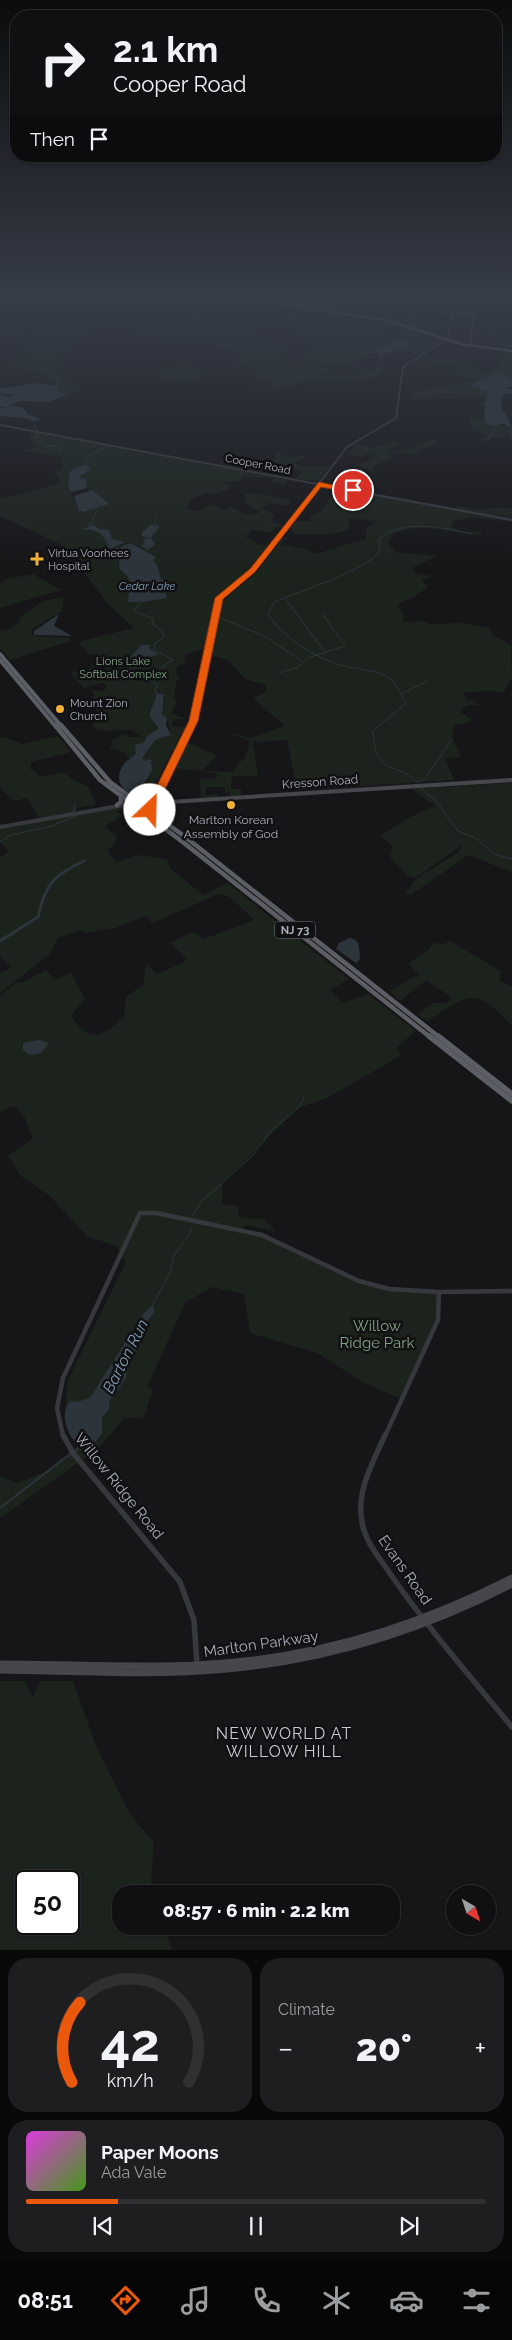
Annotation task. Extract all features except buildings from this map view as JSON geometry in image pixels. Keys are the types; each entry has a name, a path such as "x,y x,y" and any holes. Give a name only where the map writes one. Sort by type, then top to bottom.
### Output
{"highway":[{"name":"NJ 73","path":"0,654 100,774 512,1094"},
{"name":"NJ 73","path":"0,660 95,775 130,804 230,878 512,1100"},
{"path":"116,805 121,802 121,796"},
{"path":"230,878 242,883"}],"main road":[{"name":"Kresson Road","path":"130,804 512,780"},
{"path":"152,813 150,809 153,803"},
{"name":"Marlton Parkway","path":"0,1664 197,1665 264,1658 321,1649 425,1620 512,1578"},
{"name":"Marlton Parkway","path":"0,1670 172,1671 232,1668 282,1661 377,1640 512,1584"},
{"path":"141,1671 142,1668 160,1668 164,1665"},
{"path":"172,1671 174,1669 193,1668 197,1665"}],"street":[{"path":"153,803 194,721 218,601 253,571 348,446 396,418 400,389"},
{"name":"Cooper Road","path":"0,424 512,520"},
{"path":"0,827 130,804"},
{"name":"Willow Ridge Road","path":"197,1665 192,1613 180,1582 73,1453 63,1438 56,1414 57,1396 63,1378 142,1212 239,1228 286,1245 358,1281 389,1289 438,1292"},
{"path":"438,1292 512,1292"},
{"name":"Evans Road","path":"438,1292 438,1320 366,1477 361,1496 362,1522 370,1544 425,1620 512,1727"}],"green space":[{"path":"58,389 83,390 66,394 59,392"},
{"path":"422,389 488,389 486,390 489,392 485,412 481,404 485,400 484,397 414,399 412,395 414,392"},
{"path":"477,417 491,420 512,429 512,437 506,436 501,439 494,437 482,443 483,440 478,438 485,438 484,435 472,429 469,419"},
{"name":"Lions Lake Softball Complex","path":"31,432 288,480 284,484 271,481 274,478 242,476 241,481 222,481 232,488 213,495 208,493 188,500 190,502 187,506 188,510 200,511 202,508 212,504 222,510 232,507 243,513 250,514 261,512 243,502 247,498 243,495 254,493 291,500 287,506 268,503 263,508 275,515 271,521 282,526 281,528 277,526 271,532 252,530 245,537 256,542 255,545 268,545 249,570 249,574 219,598 209,647 186,654 184,664 177,666 176,675 181,678 176,682 174,698 177,701 171,714 188,719 174,719 171,726 185,727 151,792 146,791 139,797 137,796 153,769 152,761 149,759 145,761 142,758 155,740 171,735 167,718 162,715 165,697 156,693 156,703 152,717 158,730 147,736 131,760 124,752 109,748 114,744 110,742 123,734 128,737 142,737 132,730 99,731 92,725 95,722 93,718 100,716 94,708 113,703 108,700 100,703 92,701 94,695 91,690 104,691 107,686 103,683 84,688 70,672 91,668 101,656 89,654 78,642 134,628 108,604 64,546 0,516 0,499 61,483 55,471 62,469 62,457 21,451 37,446 28,435","holes":["91,470 81,475 79,479 85,478 87,488 91,490 94,509 81,512 73,499 68,484 70,471"]},
{"path":"435,439 439,441 411,455 404,453 388,454 392,457 374,466 374,471 356,466 378,456 365,454 362,457 346,455 358,443 370,447 394,443 400,444 390,449 398,452"},
{"path":"274,452 279,452 287,458 302,455 306,458 294,463 302,467 330,466 317,481 296,478 302,472 297,468 280,469 281,466 266,468 262,471 168,454 237,466 273,461 276,458"},
{"path":"337,489 348,491 342,499 357,498 361,493 512,522 473,517 454,521 451,527 459,531 481,532 482,535 425,528 413,529 392,535 388,544 396,552 437,556 414,567 414,573 433,576 422,580 428,587 412,598 400,602 398,607 402,611 404,622 423,621 430,624 461,623 489,628 493,635 511,645 512,679 503,693 491,691 464,692 466,699 472,700 478,705 470,705 461,710 460,712 471,719 468,723 454,725 452,737 461,757 445,758 454,780 297,790 287,740 253,742 258,776 232,776 231,789 241,789 241,796 230,796 230,792 225,792 225,787 206,787 206,795 219,794 219,798 201,798 200,778 214,779 218,774 206,771 233,772 237,765 245,758 250,741 221,730 250,738 285,726 253,698 266,692 266,685 245,679 228,660 211,655 223,601 257,572 283,538 289,539 284,540 281,544 300,549 302,547 315,554 366,539 366,529 377,521 349,518 349,529 335,533 294,534 291,527 296,521 313,521 309,517 321,511"},
{"path":"457,506 480,510 497,507 512,509 512,518 455,508"},
{"path":"33,574 61,590 0,608 0,583 7,579"},
{"path":"64,597 62,611 32,629 31,633 35,636 71,638 70,641 10,660 0,648 0,630 10,629 20,621 20,617 43,601"},
{"name":"Willow Ridge Park","path":"58,736 71,752 31,762 30,769 36,771 38,776 54,775 62,772 77,782 88,786 96,804 78,808 75,813 127,807 117,811 122,815 105,826 117,837 114,845 108,849 110,855 118,862 137,855 167,859 170,868 203,895 227,883 349,979 330,990 343,1003 368,994 416,1031 397,1047 400,1056 329,1097 298,1108 222,1183 222,1205 238,1206 239,1218 265,1219 276,1232 246,1225 240,1229 285,1246 344,1275 369,1284 389,1288 439,1292 438,1320 402,1399 364,1383 317,1353 250,1333 244,1294 212,1287 185,1303 147,1387 153,1389 143,1419 125,1417 99,1448 0,1518 0,1477 18,1483 45,1472 82,1443 73,1438 64,1417 68,1380 126,1262 116,1246 87,1236 49,1195 21,1176 8,1156 33,1138 24,1116 14,1106 0,1112 0,996 17,982 22,983 46,970 55,980 71,973 85,999 71,1016 84,1031 96,1035 108,1030 124,1018 126,997 143,985 146,963 157,974 185,962 186,958 170,943 193,932 204,939 254,920 229,896 219,894 152,923 146,916 115,928 85,933 81,930 58,938 50,954 0,993 0,973 12,967 0,957 0,857 9,852 0,842 0,825 2,827 40,820 27,798 14,801 0,788 0,738 4,737 23,744"},
{"path":"187,742 217,756 201,771 174,768"},
{"path":"512,783 512,872 468,855 411,895 405,894 417,878 459,852 462,845 415,878 408,876 390,857 393,846 380,836 410,817 435,806 412,789"},
{"path":"450,941 501,971 499,981 512,986 512,1026 489,1004 480,999 472,998 453,1005 428,1021 418,1014 433,1003 445,1003 452,998 426,980 400,1001 389,991 419,974 408,964 428,950 433,943 444,944"},
{"path":"0,1681 25,1681 33,1697 40,1681 73,1681 96,1746 129,1813 154,1843 152,1885 112,1885 112,1935 168,1935 172,1950 0,1950"}],"water":[{"path":"0,389 58,389 59,392 67,395 49,402 22,401 9,405 23,408 29,415 41,419 34,422 25,418 0,416 0,409 7,407 0,407 0,395 9,397 16,395 0,393"},
{"path":"480,389 512,390 512,393 504,394 501,399 501,410 506,413 512,429 502,423 499,425 487,425 484,403 487,401 488,392"},
{"path":"86,464 91,470 81,475 79,479 85,478 87,488 71,492 68,486 70,471"},
{"path":"92,490 109,504 84,512 79,511 74,496"},
{"path":"95,525 98,529 109,530 112,539 125,542 110,549 100,533 81,529"},
{"path":"151,525 160,526 151,538 141,536 143,531"},
{"path":"151,538 155,544 148,550 141,546 145,543 143,539"},
{"name":"Cedar Lake","path":"130,543 156,557 153,561 157,565 161,579 170,582 165,590 167,598 143,602 128,602 130,580 119,568 120,556 113,551"},
{"path":"59,614 54,626 72,636 34,635 34,631"},
{"path":"141,645 150,645 149,648 158,654 148,658 139,668 131,668 126,663"},
{"path":"156,693 164,695 162,715 167,718 166,725 171,735 155,740 142,758 145,761 149,759 153,761 151,763 153,769 136,796 126,791 120,783 119,774 124,764 136,753 135,745 144,742 147,736 158,729 150,715"},
{"path":"349,938 356,940 359,945 360,959 356,963 336,949 339,943"},
{"path":"39,1040 49,1043 41,1053 29,1055 23,1050 23,1043"},
{"path":"153,1305 154,1312 144,1326 136,1350 127,1363 126,1378 109,1402 109,1409 102,1417 102,1433 91,1448 78,1445 69,1432 66,1423 65,1414 67,1407 71,1401 77,1402 90,1398 128,1338 142,1324 143,1314"}],"waterway":[{"path":"34,425 38,431"},
{"path":"485,441 491,437 495,425"},
{"path":"511,429 511,440"},
{"path":"35,433 38,435 36,438"},
{"path":"39,441 44,446 58,446 61,451"},
{"path":"84,464 89,456 110,446"},
{"path":"90,528 89,524 94,521 93,517 97,511 94,508"},
{"path":"155,524 156,518"},
{"path":"317,655 291,639 275,624 268,615 274,602 358,568 377,554 380,545 379,539 400,529 424,526 472,534"},
{"path":"285,598 324,651"},
{"path":"141,603 133,611 154,619 152,623 162,631 164,637 154,644 154,650 173,660 161,668 154,676 153,680 157,686 155,692 157,693"},
{"path":"317,655 345,646 322,613"},
{"path":"221,618 266,637 302,661"},
{"path":"279,673 298,667 307,658 317,655"},
{"path":"317,655 340,665 381,674 392,680 401,694"},
{"path":"401,694 428,681"},
{"path":"401,694 406,703 373,731 375,746 378,756 383,763 403,772 419,784"},
{"path":"418,782 425,779 452,739"},
{"path":"421,788 437,802 458,831 477,839 494,854 512,859"},
{"path":"73,814 75,805"},
{"path":"0,842 11,835 52,826 75,816"},
{"path":"0,941 38,917 44,896 52,882 65,871 84,861"},
{"name":"Barton Run","path":"193,1215 202,1201 252,1156 271,1131 300,1106 304,1097"},
{"name":"Barton Run","path":"152,1306 171,1270 173,1257 190,1233 192,1226"},
{"name":"Barton Run","path":"74,1452 80,1446"},
{"name":"Barton Run","path":"0,1508 70,1454"}],"place":[{"name":"Virtua Voorhees Hospital","path":"37,559"},
{"name":"Mount Zion Church","path":"60,709"},
{"name":"Marlton Korean Assembly of God","path":"231,805"}],"district":[{"name":"NEW WORLD AT WILLOW HILL","path":"284,1742"}],"route":[{"path":"150,810 153,800 194,721 219,598 253,571 319,484 353,490"}]}
